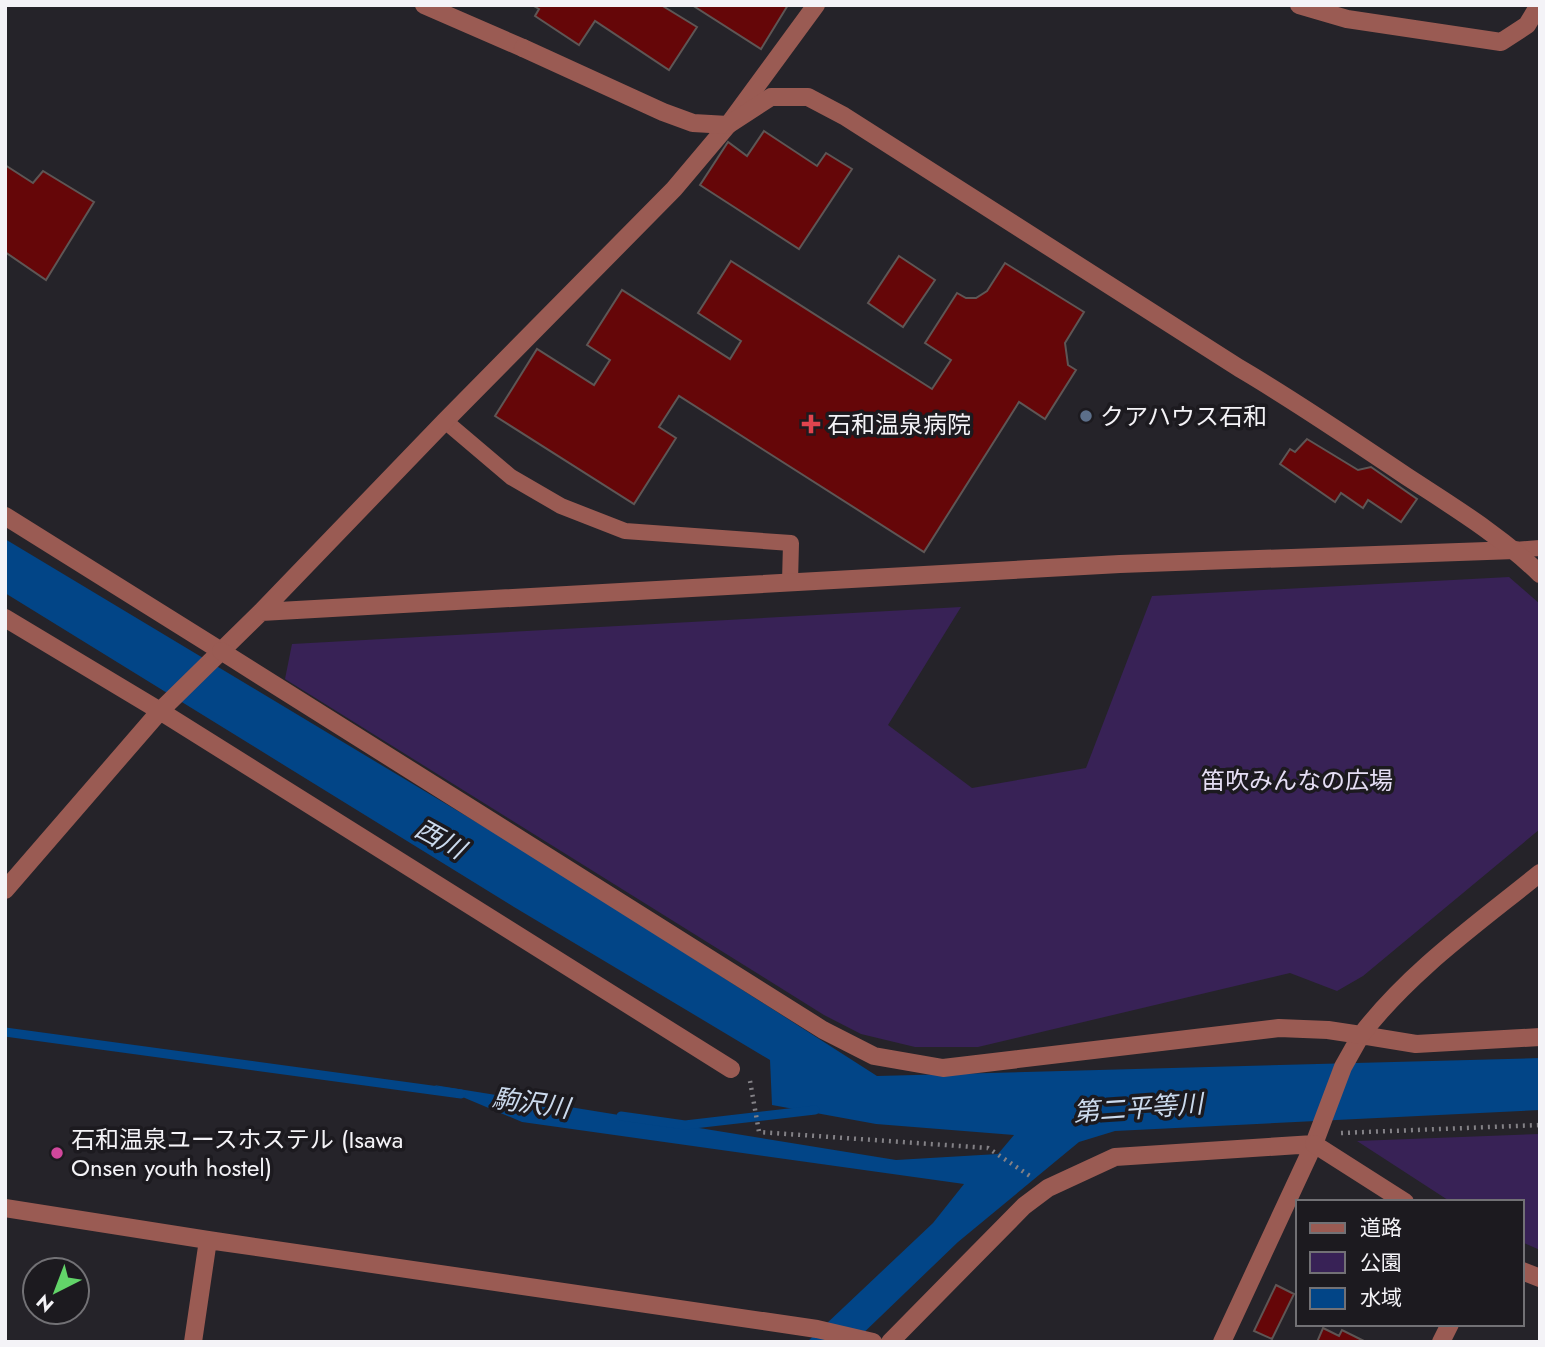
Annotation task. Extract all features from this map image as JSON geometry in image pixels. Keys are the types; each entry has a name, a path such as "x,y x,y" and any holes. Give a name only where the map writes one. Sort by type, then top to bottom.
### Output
{"street":[{"path":"424,5 693,123 728,125 771,97 808,97 844,116 1239,369 1278,391 1516,550 1540,574"},
{"path":"5,890 160,711 261,612 444,421 674,189 728,125 816,5"},
{"path":"1299,5 1347,19 1501,42 1527,25 1539,5"},
{"path":"5,516 216,655 822,1030 874,1056 943,1068 1279,1028 1328,1030 1416,1044 1540,1037"},
{"path":"261,612 1120,564 1516,550"},
{"path":"5,618 160,711 731,1069"},
{"path":"1222,1342 1360,1035 1408,981 1540,873"},
{"path":"890,1342 1024,1206 1048,1188 1115,1157 1317,1133 1402,1200"},
{"path":"5,1208 817,1329 871,1341"},
{"path":"193,1342 208,1240"},
{"path":"1524,1272 1540,1279"},
{"path":"1441,1342 1449,1326"}],"lane":[{"path":"444,421 511,477 561,506 625,531 791,543 790,582"},
{"path":"1516,550 1540,548"}],"path":[{"path":"753,1098 759,1132 988,1148 1031,1177"},
{"path":"1317,1133 1540,1125"}],"green space":[{"name":"笛吹みんなの広場","path":"1509,577 1540,604 1540,829 1363,976 1337,991 1290,973 978,1047 915,1047 861,1034 824,1015 285,679 292,644 961,607 888,725 972,788 1086,768 1152,596"},
{"path":"1540,1134 1540,1250 1524,1243 1524,1200 1448,1200 1357,1141"}],"water":[{"path":"5,539 546,864 877,1076 1540,1058 1540,1110 1115,1131 1079,1142 958,1242 854,1342 807,1342 933,1223 964,1184 522,1122 434,1085 896,1160 998,1154 1014,1135 876,1124 772,1105 770,1060 514,907 5,593"}],"building":[{"path":"532,5 661,5 697,27 669,70 595,21 579,45 535,16 539,9"},
{"path":"692,5 788,5 761,49"},
{"path":"764,131 817,166 826,153 852,169 799,249 700,185 728,142 747,156"},
{"path":"5,165 33,183 43,171 94,202 46,280 5,252"},
{"path":"899,256 935,280 903,327 868,303"},
{"path":"731,261 932,389 951,360 925,343 957,293 966,298 976,298 987,291 1005,263 1084,312 1065,343 1068,365 1076,370 1045,419 1019,402 924,552 679,396 659,427 676,438 634,504 495,416 537,349 594,385 610,360 587,345 622,290 730,359 741,341 698,313"},
{"path":"1307,439 1358,470 1371,467 1417,499 1401,522 1368,500 1363,508 1341,493 1335,502 1280,464 1290,449 1295,452"},
{"path":"1276,1285 1294,1294 1272,1339 1254,1331"},
{"path":"1323,1328 1339,1336 1342,1330 1366,1342 1317,1342"}],"waterway":[{"name":"駒沢川","path":"5,1032 461,1094"},
{"name":"駒沢川","path":"621,1116 685,1125 815,1110"}],"place":[{"name":"クアハウス石和","path":"1086,416"},
{"name":"石和温泉病院","path":"811,424"},
{"name":"石和温泉ユースホステル (Isawa Onsen youth hostel)","path":"57,1153"}],"water label":[{"name":"西川","path":"440,839"},
{"name":"第二平等川","path":"1138,1108"}]}
